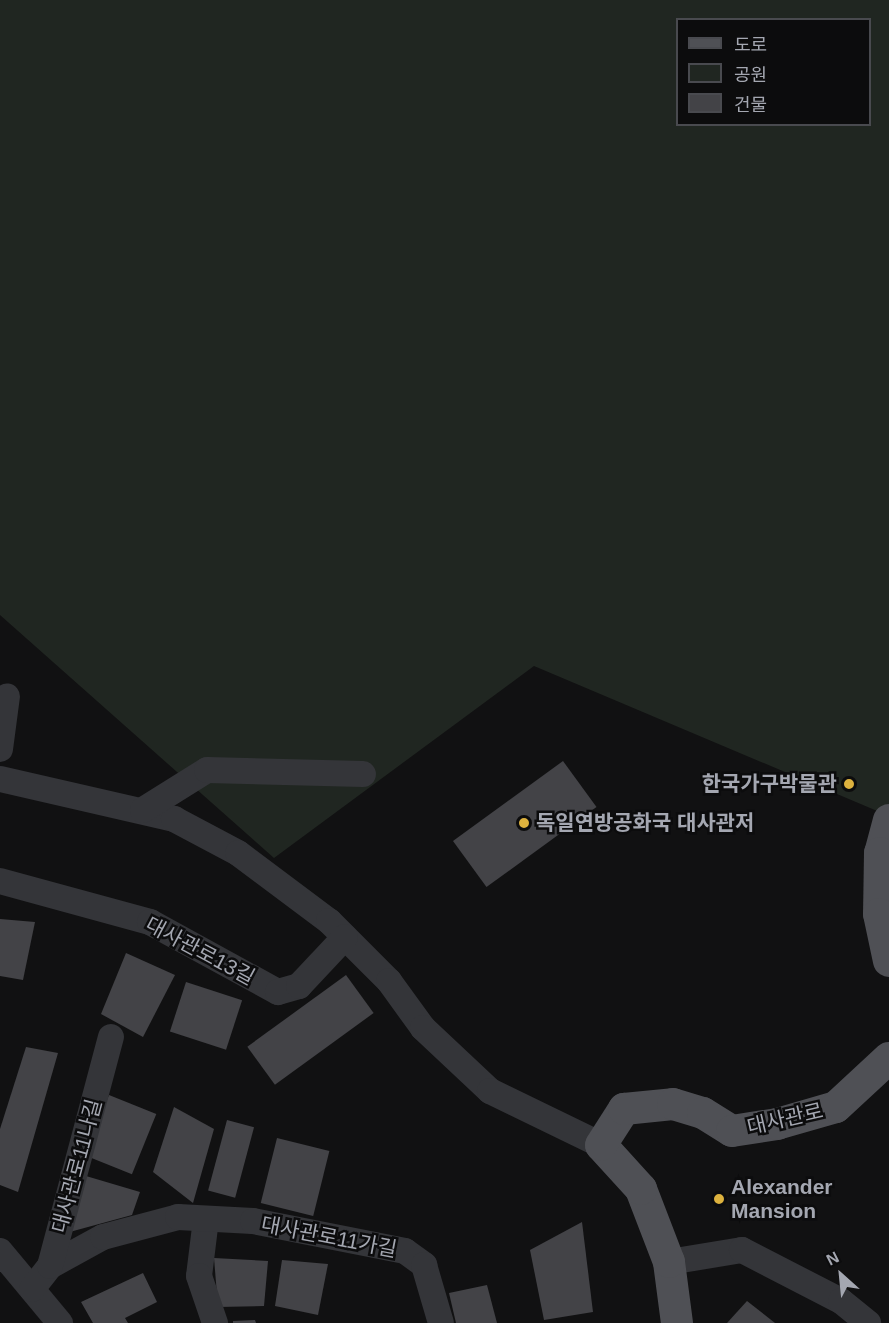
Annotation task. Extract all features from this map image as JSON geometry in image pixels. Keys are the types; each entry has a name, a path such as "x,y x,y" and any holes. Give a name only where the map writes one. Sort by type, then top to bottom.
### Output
{"main road":[{"path":"889,820 880,853 879,914 889,961"},
{"name":"대사관로","path":"601,1145 624,1109 673,1104 704,1113 732,1131 787,1121 836,1107 889,1058"},
{"path":"601,1145 641,1189 669,1262 677,1323"}],"street":[{"path":"0,749 7,696"},
{"path":"142,810 207,770 363,774"},
{"path":"0,779 174,819 238,853 345,937 389,981 423,1028 490,1091 601,1145"},
{"name":"대사관로13길","path":"0,881 150,922 278,992 299,986 345,937"},
{"name":"대사관로11나길","path":"32,1289 50,1266 111,1037"},
{"name":"대사관로11가길","path":"50,1266 103,1237 178,1217 253,1221 405,1251 424,1265 441,1323"},
{"path":"206,1219 199,1276 215,1323"},
{"path":"669,1262 742,1250 841,1302 868,1323"},
{"path":"0,1251 60,1323"}],"green space":[{"path":"0,0 889,0 889,816 534,666 274,858 0,615"}],"building":[{"name":"독일연방공화국 대사관저","path":"563,761 597,807 486,887 453,841"},
{"path":"0,919 35,922 23,980 0,976"},
{"path":"126,953 175,975 143,1037 101,1014"},
{"path":"346,975 374,1013 275,1085 247,1047"},
{"path":"186,982 242,1000 226,1050 170,1031"},
{"path":"26,1047 58,1053 18,1192 0,1185 0,1129"},
{"path":"109,1095 156,1114 132,1174 85,1155"},
{"path":"174,1107 214,1129 193,1203 153,1172"},
{"path":"227,1120 254,1127 235,1198 208,1191"},
{"path":"277,1138 329,1151 313,1216 261,1203"},
{"path":"86,1176 140,1192 132,1215 66,1233"},
{"path":"582,1222 593,1312 544,1320 530,1250"},
{"path":"214,1258 268,1261 264,1306 218,1307"},
{"path":"282,1260 328,1264 318,1315 275,1306"},
{"path":"143,1273 157,1302 125,1318 128,1323 93,1323 81,1302"},
{"path":"487,1285 497,1323 456,1323 449,1293"},
{"path":"747,1301 775,1323 727,1323"},
{"path":"255,1320 256,1323 233,1323 233,1321"}],"place":[{"name":"한국가구박물관","path":"849,784"},
{"name":"독일연방공화국 대사관저","path":"524,823"},
{"name":"Alexander Mansion","path":"719,1199"}]}
